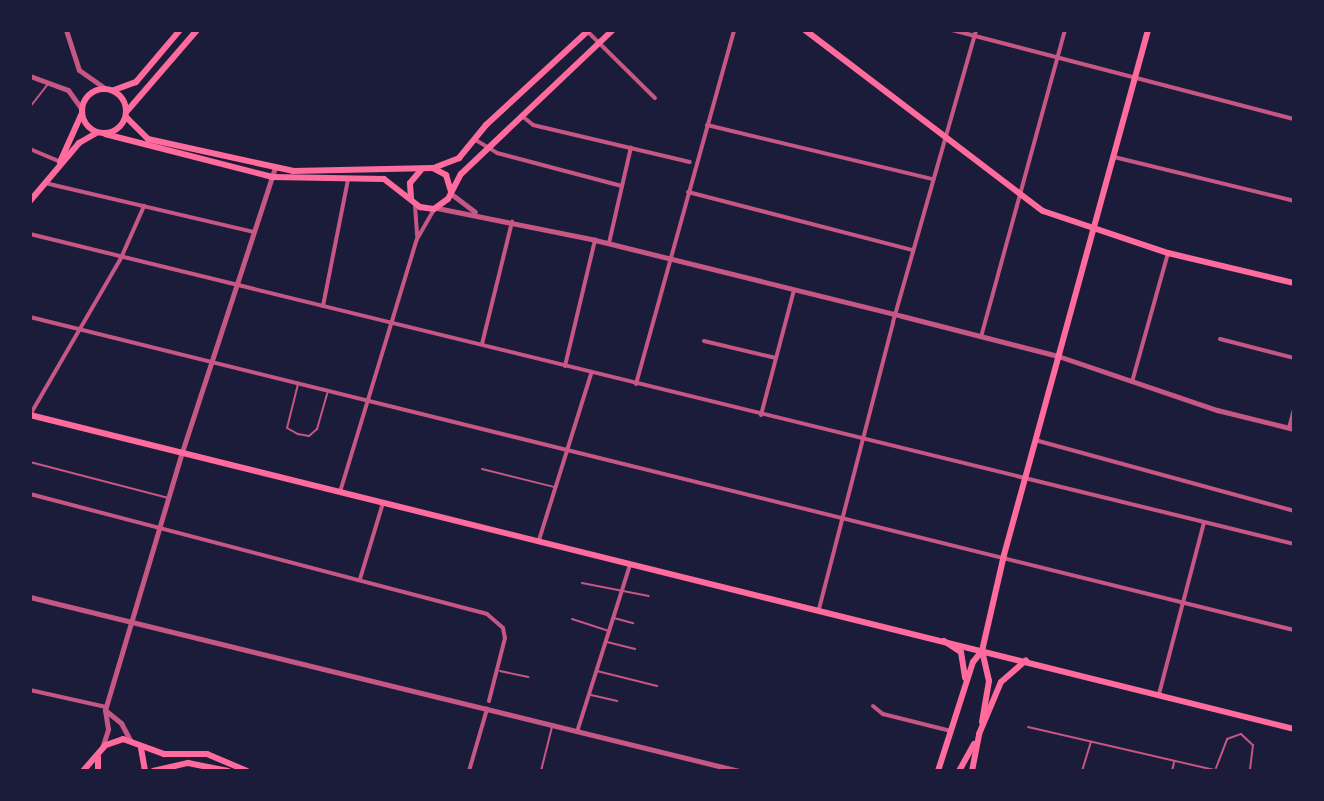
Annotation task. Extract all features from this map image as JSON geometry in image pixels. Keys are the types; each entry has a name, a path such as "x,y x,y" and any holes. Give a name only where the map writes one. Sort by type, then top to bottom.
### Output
{"main road":[{"path":"30,201 60,162 89,96 136,82 180,30"},
{"path":"105,134 126,116 197,30"},
{"path":"60,162 96,133 105,134 272,177 384,179 413,200 436,208 486,149 613,30"},
{"path":"806,30 1021,199 1094,231 1168,253 1294,283"},
{"path":"938,771 964,689 982,651 1004,555 1148,30"},
{"path":"108,90 123,102 126,116 148,139 275,168 318,173 433,168 459,158 474,139 588,31"},
{"path":"82,111 96,133"},
{"path":"413,200 412,178 424,168"},
{"path":"433,168 446,175 451,192"},
{"path":"30,415 1294,729"},
{"path":"944,641 965,661 964,689"},
{"path":"972,771 989,681 982,651"},
{"path":"959,771 1001,682 1026,660"},
{"path":"83,771 114,740 130,740 170,755 207,754 247,771"},
{"path":"138,745 145,771"},
{"path":"98,771 100,751"},
{"path":"153,771 183,763 228,771"}],"street":[{"path":"66,30 79,70 108,90"},
{"path":"636,384 668,257 734,30"},
{"path":"952,30 1058,55 1134,80 1294,119"},
{"path":"819,609 912,250 976,30"},
{"path":"981,337 1065,30"},
{"path":"588,31 655,98"},
{"path":"30,76 68,90 82,111"},
{"path":"522,116 533,125 690,162"},
{"path":"707,125 932,179"},
{"path":"474,139 486,149 622,186"},
{"path":"609,243 631,147"},
{"path":"30,149 60,162"},
{"path":"1113,156 1294,201"},
{"path":"100,751 108,729 106,708 159,527 275,168"},
{"path":"323,306 348,180"},
{"path":"45,183 254,232"},
{"path":"451,192 479,214"},
{"path":"688,192 912,250"},
{"path":"413,200 417,239"},
{"path":"30,415 121,258 144,206"},
{"path":"340,492 417,239 436,208 479,214 668,257 1058,356 1132,382 1292,429 1294,409"},
{"path":"482,345 512,222"},
{"path":"30,234 1294,544"},
{"path":"565,366 595,240"},
{"path":"1132,382 1168,253"},
{"path":"761,415 794,290"},
{"path":"30,317 1004,555 1294,630"},
{"path":"1220,339 1294,358"},
{"path":"704,341 776,358"},
{"path":"539,540 591,373"},
{"path":"1035,440 1294,511"},
{"path":"30,494 487,614 503,628 498,670 489,701"},
{"path":"360,579 383,503"},
{"path":"1159,694 1204,523"},
{"path":"577,732 631,562"},
{"path":"30,597 739,771"},
{"path":"30,690 106,708 121,723 130,740"},
{"path":"873,706 883,714 951,731"},
{"path":"469,771 487,709"},
{"path":"699,771 701,762"}],"lane":[{"path":"30,107 49,83"},
{"path":"298,382 287,428 298,434 309,436 317,429 328,390"},
{"path":"30,462 168,498"},
{"path":"482,469 555,488"},
{"path":"582,583 649,596"},
{"path":"613,618 633,623"},
{"path":"572,619 609,631"},
{"path":"606,641 635,649"},
{"path":"498,670 528,677"},
{"path":"597,671 657,686"},
{"path":"589,694 617,701"},
{"path":"541,771 553,726"},
{"path":"1028,727 1217,770 1227,739 1241,734 1253,745 1250,771"},
{"path":"1082,771 1091,741"},
{"path":"1172,771 1174,762"}]}
